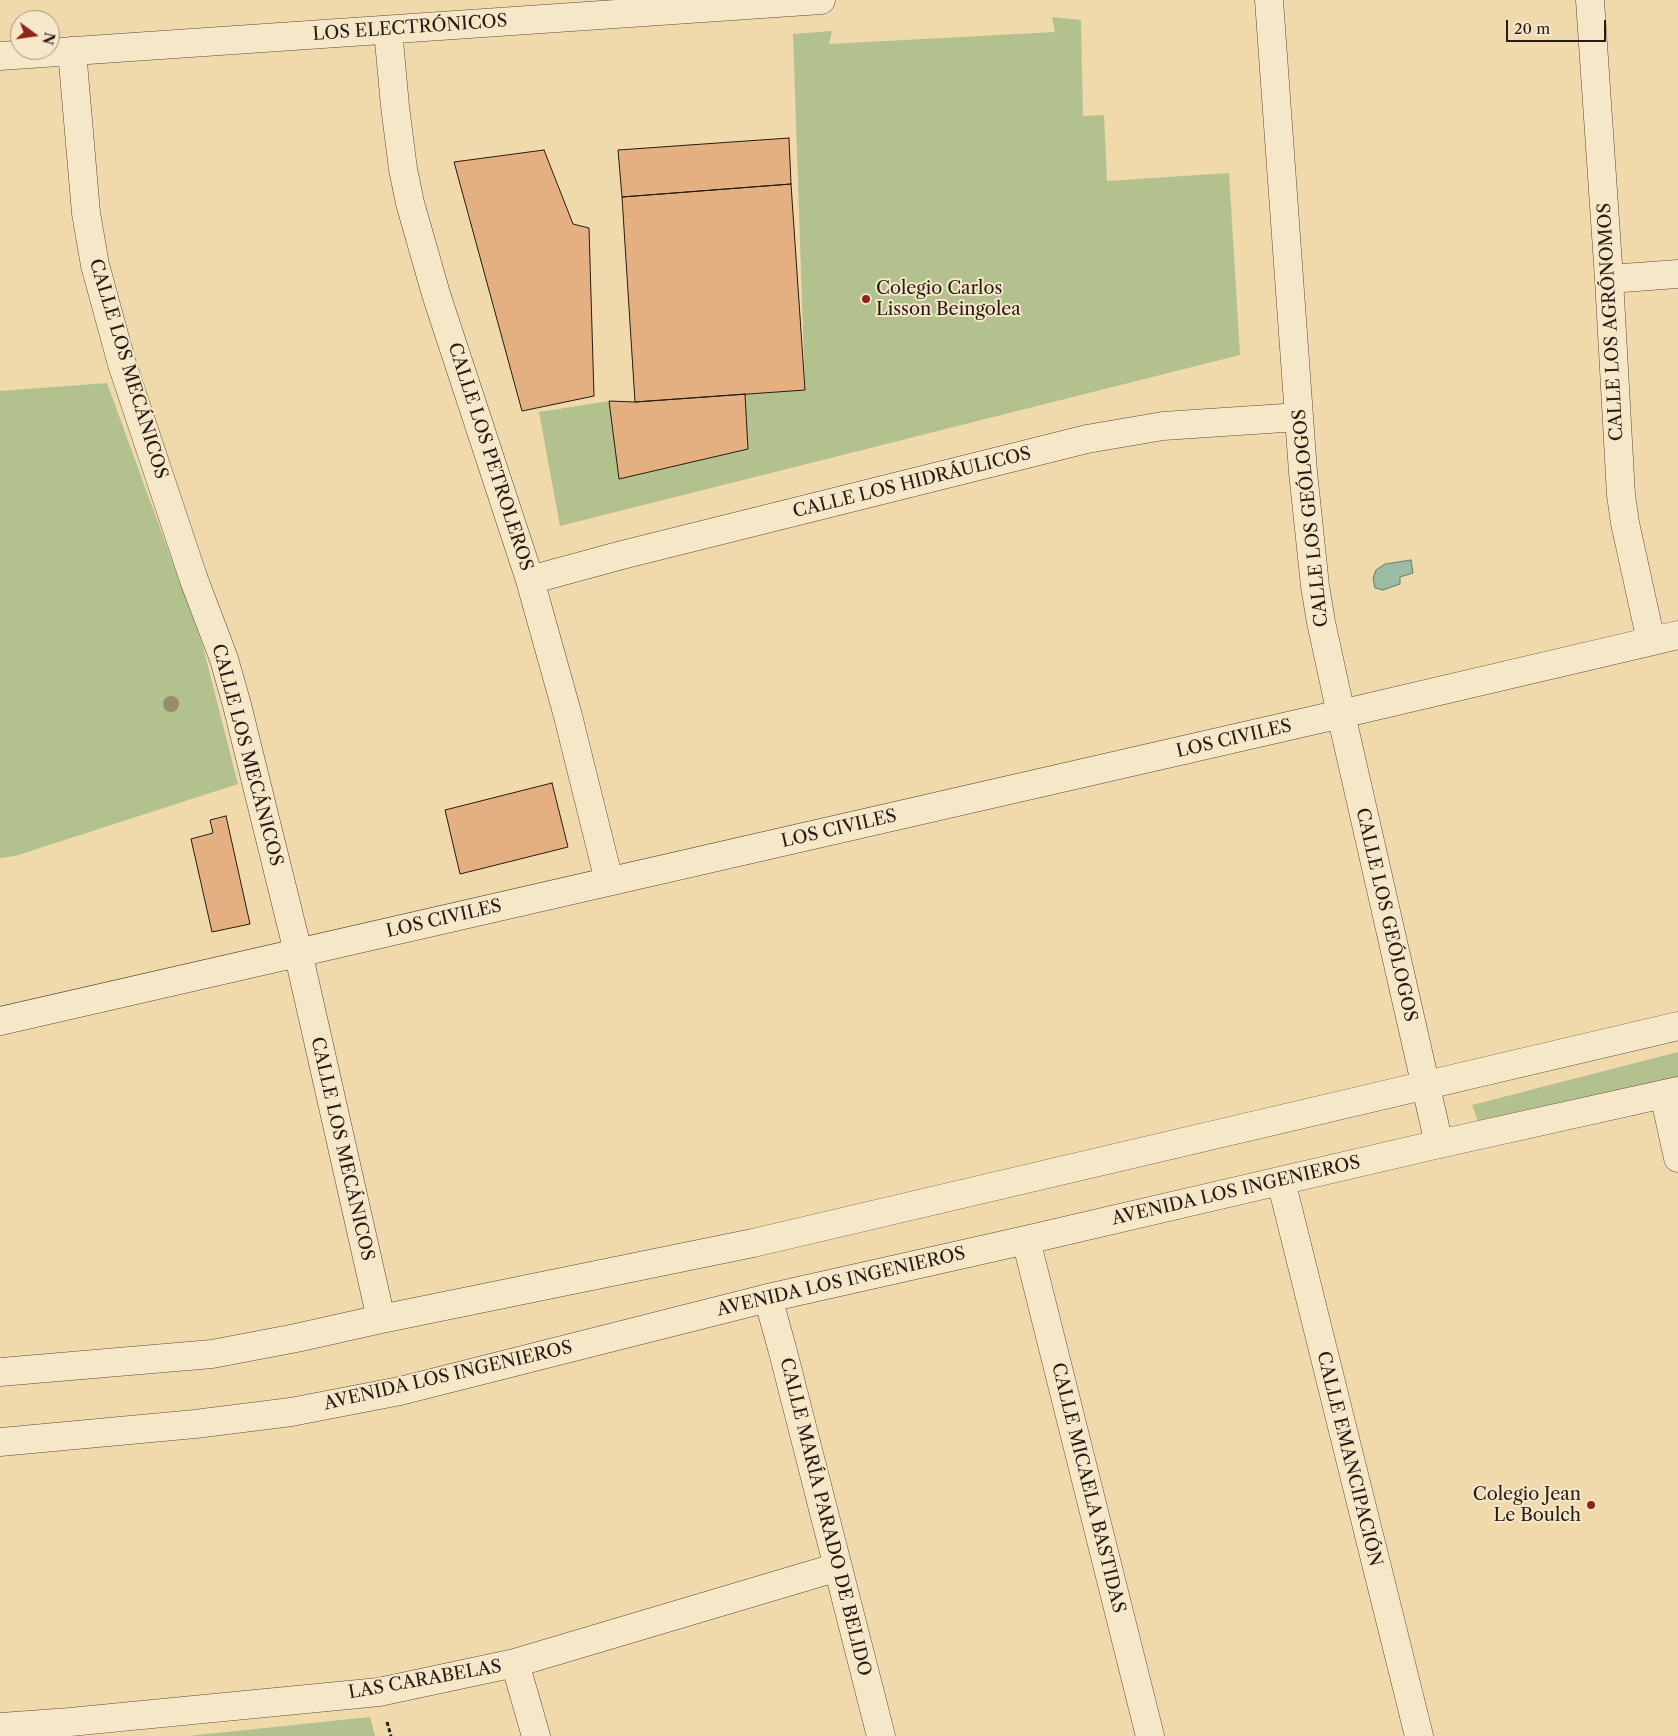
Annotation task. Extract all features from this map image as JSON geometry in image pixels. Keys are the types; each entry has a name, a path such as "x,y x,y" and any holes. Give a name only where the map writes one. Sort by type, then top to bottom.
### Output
{"street":[{"name":"LOS ELECTRÓNICOS","path":"0,56 388,30 706,4 821,0"},
{"name":"CALLE LOS GEÓLOGOS","path":"1269,0 1299,416 1315,586 1341,714 1439,1144"},
{"name":"CALLE LOS AGRÓNOMOS","path":"1590,0 1609,278 1621,495 1625,523 1651,641"},
{"name":"CALLE LOS PETROLEROS","path":"388,30 395,106 403,168 410,203 436,294 530,580 568,716 609,881"},
{"name":"CALLE LOS MECÁNICOS","path":"72,51 86,213 95,264 122,364 194,580 224,660 237,705 298,952 381,1319"},
{"path":"1609,278 1678,274"},
{"name":"CALLE LOS HIDRÁULICOS","path":"530,580 622,555 1087,439 1163,426 1299,416"},
{"name":"LOS CIVILES","path":"0,1021 1678,635"},
{"path":"0,1372 212,1354 296,1338 753,1243 1678,1026"},
{"path":"1671,1092 1678,1158"},
{"name":"AVENIDA LOS INGENIEROS","path":"0,1442 195,1424 291,1412 400,1390 768,1298 1671,1092"},
{"name":"CALLE EMANCIPACIÓN","path":"1281,1181 1418,1736"},
{"name":"CALLE MICAELA BASTIDAS","path":"1026,1240 1150,1736"},
{"name":"CALLE MARÍA PARADO DE BELIDO","path":"768,1298 881,1736"},
{"name":"LAS CARABELAS","path":"0,1727 379,1692 515,1663 838,1567"},
{"path":"515,1663 536,1736"}],"shaded area":[{"path":"1052,17 1081,20 1083,116 1104,115 1107,181 1229,173 1240,355 560,526 539,412 609,401 619,479 747,449 745,394 805,390 793,34 832,31 829,44 1055,32"},
{"path":"107,383 202,643 238,784 15,856 0,858 0,391"},
{"path":"1411,560 1413,573 1400,577 1400,584 1383,590 1375,588 1373,578 1376,570 1385,564"},
{"path":"1678,1052 1678,1087 1481,1129 1472,1105"},
{"path":"370,1717 375,1736 188,1736"}],"building":[{"path":"789,138 791,184 622,197 618,150"},
{"path":"544,150 573,224 589,228 594,396 522,411 454,162"},
{"path":"791,184 805,390 635,402 622,197"},
{"path":"745,394 748,449 619,479 609,401 635,402"},
{"path":"552,783 568,847 460,874 445,810"},
{"path":"226,816 250,924 212,932 191,839 213,833 210,820"}],"place":[{"name":"Colegio Carlos Lisson Beingolea","path":"866,299"},
{"name":"Colegio Jean Le Boulch","path":"1591,1505"}]}
